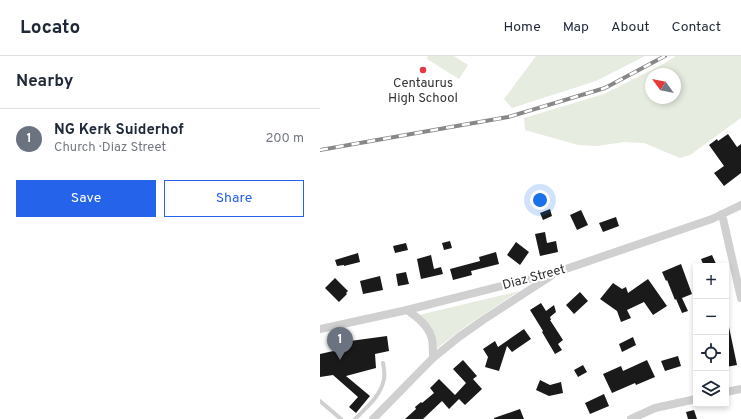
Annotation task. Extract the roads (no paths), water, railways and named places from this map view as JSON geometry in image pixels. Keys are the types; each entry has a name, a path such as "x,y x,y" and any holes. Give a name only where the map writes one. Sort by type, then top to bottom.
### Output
{"street":[{"name":"Diaz Street","path":"320,329 407,310 557,272 712,219 741,205"},
{"path":"722,214 741,298"},
{"path":"373,419 433,358 459,337 557,272"},
{"path":"407,310 425,326 431,338 433,358"},
{"path":"729,391 741,388"},
{"path":"631,419 656,408 693,400"}],"lane":[{"path":"355,419 375,398 380,390 384,380 384,363"},
{"path":"320,401 341,419"}],"railway":[{"path":"320,150 508,117 605,88 665,56"}],"place":[{"name":"Centaurus High School","path":"423,70"},
{"name":"NG Kerk Suiderhof","path":"340,360"}]}
